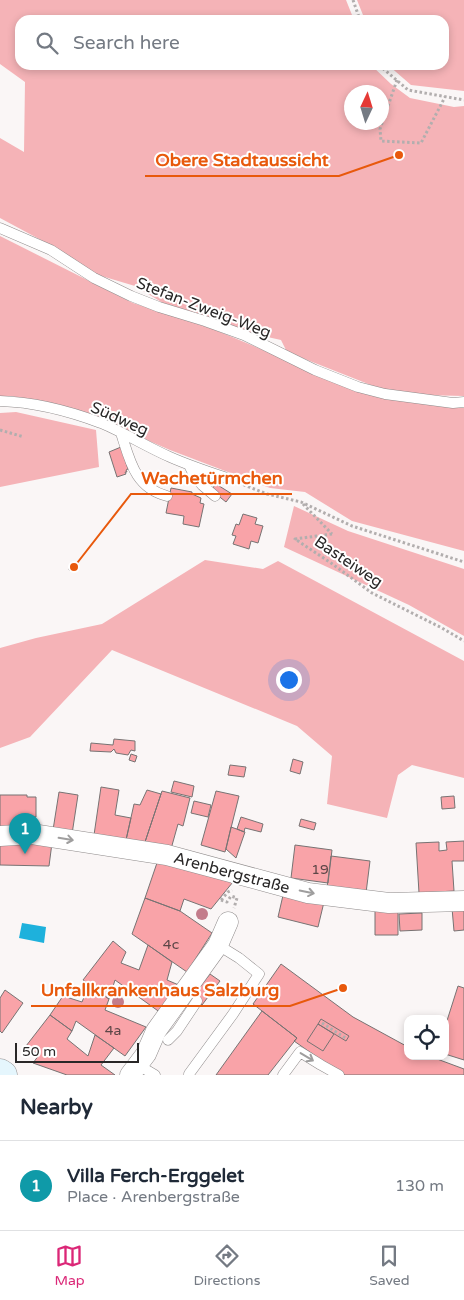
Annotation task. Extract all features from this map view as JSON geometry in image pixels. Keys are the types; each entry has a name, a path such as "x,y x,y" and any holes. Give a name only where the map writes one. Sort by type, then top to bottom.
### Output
{"main road":[{"path":"0,1072 3,1075"}],"street":[{"name":"Arenbergstraße","path":"0,836 32,834 167,855 244,874 308,893 389,903 464,901"},
{"path":"138,1064 156,1032 218,945 228,922"},
{"path":"138,1064 168,1040"}],"lane":[{"name":"Stefan-Zweig-Weg","path":"0,228 51,250 94,278 131,296 244,335 315,370 358,387 385,394 464,402"},
{"name":"Südweg","path":"0,401 21,402 73,414 102,424 189,465 224,477"},
{"path":"121,433 132,466 141,481 150,490 167,496"},
{"path":"189,465 199,481 215,496"},
{"path":"189,1074 233,1014 259,974 240,958 218,945"},
{"path":"168,1040 197,1001"},
{"path":"283,1075 300,1052 339,1075"},
{"path":"138,1064 155,1075"}],"path":[{"path":"353,0 358,15"},
{"path":"386,70 408,90 464,100"},
{"path":"397,80 380,129 381,141 422,143 445,97"},
{"path":"0,430 24,437"},
{"path":"224,477 267,494 301,502 352,526 464,562"},
{"name":"Basteiweg","path":"301,502 332,534 294,539 372,593 464,641"},
{"path":"228,892 221,900 227,902 231,896 237,898"},
{"path":"322,1023 347,1039"}],"shaded area":[{"path":"0,0 346,0 352,15 15,15 15,70 376,70 410,98 454,107 464,106 464,396 422,395 386,391 287,352 281,340 240,331 163,303 135,286 98,275 41,240 0,218 0,138 24,152 25,82 0,64"},
{"path":"357,0 464,0 464,91 411,85 394,70 449,70 449,15 363,15"},
{"path":"0,236 133,303 213,329 270,353 418,403 464,408 464,551 352,521 305,492 270,488 170,450 103,421 46,402 0,396"},
{"path":"16,412 96,430 99,467 0,487 0,413"},
{"path":"294,506 348,531 464,569 464,636 409,605 284,547"},
{"path":"205,560 263,569 278,561 464,661 464,778 412,765 398,775 387,818 327,804 332,756 297,726 112,650 30,737 0,748 0,648 102,624"}],"water":[{"path":"22,923 46,927 44,943 19,938"}],"building":[{"path":"121,447 128,469 125,472 126,474 117,477 109,452"},
{"path":"216,484 232,494 226,502 211,490"},
{"path":"171,488 192,492 192,494 201,498 200,503 204,504 199,527 183,524 184,516 166,513"},
{"path":"243,514 257,518 255,524 263,526 258,543 251,541 249,549 233,544 236,536 232,535 236,524 239,525"},
{"path":"77,564 79,568 74,571 69,570 70,565 74,566"},
{"path":"114,739 135,741 135,751 131,750 128,755 116,753 114,749 111,752 90,751 91,743 113,745"},
{"path":"131,754 137,756 135,762 129,760"},
{"path":"293,759 303,762 300,774 290,771"},
{"path":"230,765 246,767 244,777 228,775"},
{"path":"174,781 194,786 192,797 171,792"},
{"path":"101,787 119,790 115,815 131,818 126,840 94,835"},
{"path":"147,790 161,794 145,842 126,840 134,804 140,805"},
{"path":"162,791 190,798 183,826 178,824 171,849 145,842"},
{"path":"216,791 239,796 225,852 201,845"},
{"path":"59,792 78,795 72,834 53,830"},
{"path":"0,795 36,797 36,817 27,817 27,829 0,829"},
{"path":"454,796 455,808 442,809 441,797"},
{"path":"194,801 211,805 208,817 191,813"},
{"path":"241,817 263,824 261,832 245,828 244,832 237,829"},
{"path":"301,819 316,823 314,830 299,826"},
{"path":"231,827 245,832 236,858 226,849"},
{"path":"0,840 52,843 49,866 0,865"},
{"path":"464,841 464,861 452,861 454,891 419,893 416,843 439,842 439,851 447,850 446,842"},
{"path":"295,845 332,850 328,883 291,878"},
{"path":"331,856 370,861 366,893 327,888"},
{"path":"159,857 237,877 211,909 184,899 180,911 145,898"},
{"path":"284,891 324,902 318,927 278,917"},
{"path":"145,898 180,911 212,933 187,972 132,934"},
{"path":"375,907 398,907 398,935 375,935"},
{"path":"464,907 464,930 454,931 452,908"},
{"path":"422,913 422,930 400,931 399,914"},
{"path":"113,941 126,952 121,963 139,970 148,945 172,962 167,980 181,986 161,1013 115,980 109,999 83,980"},
{"path":"281,964 353,1017 404,1045 404,1060 440,1060 464,1069 464,1075 345,1075 294,1041 297,1038 253,1004"},
{"path":"210,974 220,981 202,1005 192,997"},
{"path":"89,985 109,999 105,1010 146,1027 125,1056 76,1021 72,1031 50,1015 63,996 82,1002"},
{"path":"458,986 464,988 464,1060 449,1055 449,1015"},
{"path":"5,990 23,1003 2,1033 0,1031 0,998"},
{"path":"262,1011 297,1038 268,1075 216,1075"},
{"path":"50,1015 72,1031 67,1039 88,1056 95,1035 114,1048 101,1065 115,1075 67,1075 33,1063 39,1055 26,1046"},
{"path":"321,1019 349,1036 346,1041 318,1024"},
{"path":"318,1024 334,1034 323,1051 307,1041"}],"place":[{"name":"Obere Stadtaussicht","path":"399,155"},
{"name":"Wachetürmchen","path":"74,567"},
{"name":"Villa Ferch-Erggelet","path":"25,854"},
{"name":"Unfallkrankenhaus Salzburg","path":"343,988"}]}
